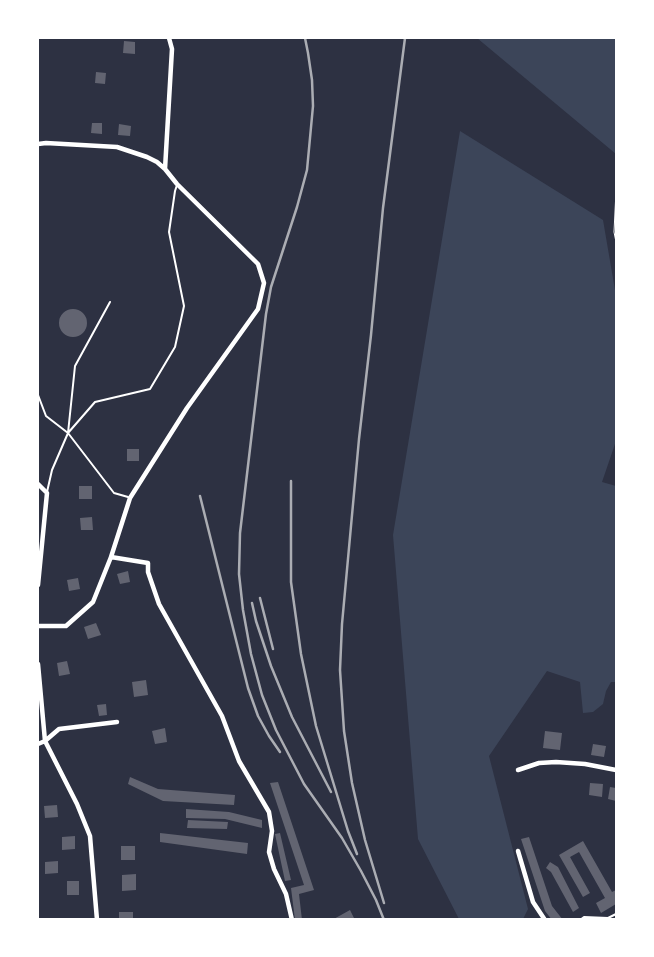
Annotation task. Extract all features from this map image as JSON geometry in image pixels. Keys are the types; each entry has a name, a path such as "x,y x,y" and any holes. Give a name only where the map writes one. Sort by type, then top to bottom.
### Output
{"street":[{"path":"165,169 172,49 169,38"},
{"path":"38,144 117,147 156,162 258,264 264,283 258,309 188,408 130,498 111,557 93,602 66,626 38,626"},
{"path":"38,484 47,493 38,585"},
{"path":"111,557 148,563 148,572 159,604 222,716 239,761 268,812 272,831 269,852 274,869 286,894 292,920"},
{"path":"38,664 45,741 77,804 90,836 97,920"},
{"path":"38,744 45,741 59,729 117,722"},
{"path":"518,770 539,764 556,762 585,764 616,770"},
{"path":"518,851 533,902 545,920"}],"lane":[{"path":"68,433 95,402 150,389 175,347 184,306 169,232 174,191 177,184"},
{"path":"47,493 52,470 68,433 75,366 110,302"},
{"path":"38,396 46,416 68,433 114,493 130,498"},
{"path":"580,920 584,917 608,918 616,914"}],"path":[{"path":"616,191 614,232 616,242"}],"shaded area":[{"path":"477,38 616,38 616,154"},
{"path":"460,131 603,220 616,296 616,441 602,482 616,486 616,682 611,682 606,691 603,704 593,712 583,713 580,682 547,671 489,756 528,909 523,919 459,919 418,839 393,535"}],"building":[{"path":"124,41 135,42 135,54 123,53"},
{"path":"96,72 106,73 105,84 95,83"},
{"path":"92,123 102,123 102,134 91,133"},
{"path":"119,124 131,126 130,136 118,135"},
{"path":"73,309 83,313 87,323 83,333 73,337 63,333 59,323 63,313"},
{"path":"127,449 139,449 139,461 127,461"},
{"path":"79,486 92,486 92,499 79,499"},
{"path":"92,517 93,530 81,530 80,518"},
{"path":"128,571 130,582 120,584 117,574"},
{"path":"78,578 80,589 69,591 67,580"},
{"path":"96,623 101,635 88,639 84,627"},
{"path":"67,661 70,674 59,676 57,663"},
{"path":"146,680 148,695 134,697 132,682"},
{"path":"106,704 107,715 99,716 97,705"},
{"path":"165,728 167,742 155,744 152,731"},
{"path":"545,731 562,733 560,750 543,748"},
{"path":"593,744 606,746 604,757 591,755"},
{"path":"130,777 158,789 235,795 234,805 163,801 128,784"},
{"path":"278,782 314,890 299,894 302,920 295,920 291,888 304,885 270,783"},
{"path":"590,783 603,784 602,797 589,795"},
{"path":"610,787 616,788 616,801 608,799"},
{"path":"57,805 58,817 45,818 44,806"},
{"path":"186,809 229,812 262,820 262,828 225,819 186,818"},
{"path":"188,820 228,822 227,829 187,828"},
{"path":"160,833 248,843 247,854 160,842"},
{"path":"280,833 291,880 285,881 275,834"},
{"path":"75,836 75,849 62,850 62,837"},
{"path":"529,837 552,906 563,920 552,920 545,911 521,839"},
{"path":"583,841 612,892 616,890 616,904 601,913 596,903 605,898 579,852 570,857 590,893 583,897 559,855"},
{"path":"121,846 135,846 135,860 121,860"},
{"path":"58,861 58,873 45,874 45,862"},
{"path":"550,862 558,867 579,908 573,912 551,872 546,868"},
{"path":"136,874 136,890 122,891 122,875"},
{"path":"67,881 79,881 79,895 67,895"},
{"path":"350,910 355,920 332,920"},
{"path":"119,912 133,912 133,920 119,920"}],"railway":[{"path":"305,38 312,80 313,106 307,170 271,287 266,314 240,533 239,574 251,654 262,695 276,730 304,784 342,838 361,871 384,920"},
{"path":"384,903 365,840 352,783 344,731 340,670 342,624 359,439 383,208 405,38"},
{"path":"291,481 291,582 301,654 316,726 348,831 357,854"},
{"path":"200,496 248,688 258,716 280,752"},
{"path":"260,598 273,649"},
{"path":"252,603 271,666 292,717 331,792"}]}
